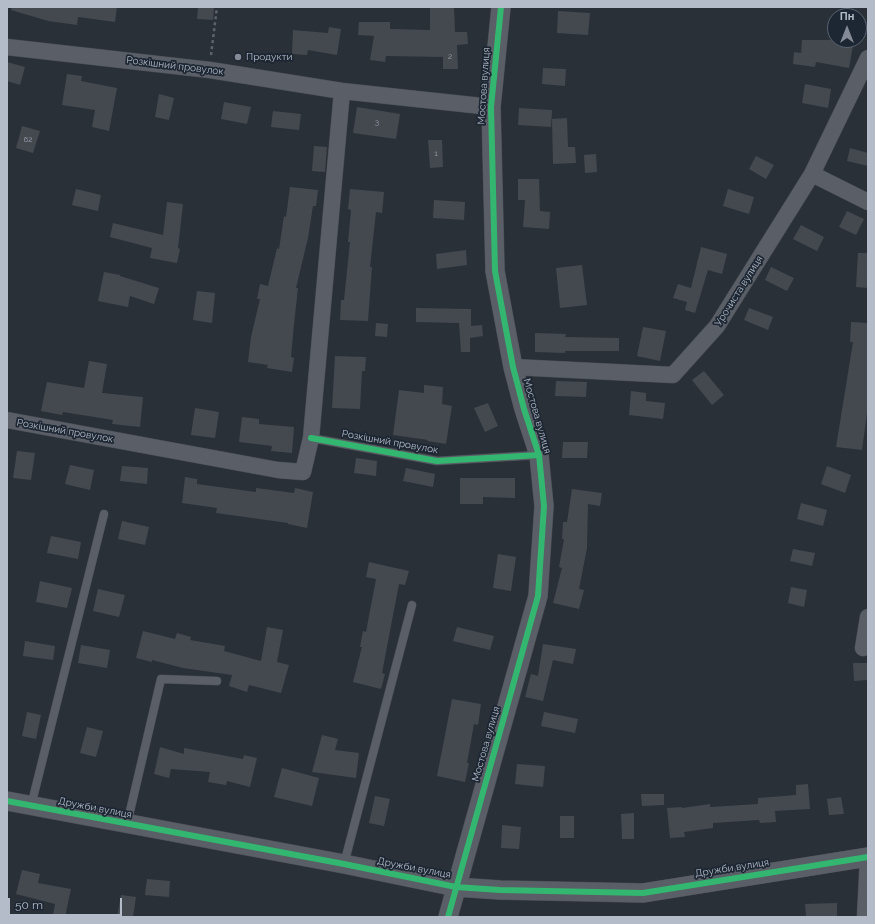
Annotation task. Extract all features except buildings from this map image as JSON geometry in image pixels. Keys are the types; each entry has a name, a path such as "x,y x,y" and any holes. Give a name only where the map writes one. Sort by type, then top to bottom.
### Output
{"street":[{"name":"Мостова вулиця","path":"448,917 538,596 544,506 539,455 524,409 513,367 495,271 491,107 500,7"},
{"name":"Розкішний провулок","path":"7,47 210,70 342,91 491,107"},
{"name":"Урочиста вулиця","path":"513,367 673,375 717,326 812,174 868,58"},
{"name":"Розкішний провулок","path":"7,420 278,470 303,472 310,438 342,91"},
{"path":"812,174 868,202"},
{"path":"863,648 868,617"},
{"name":"Дружби вулиця","path":"7,801 344,864 456,887 500,890 643,893 868,857"},
{"path":"865,917 868,857"}],"lane":[{"name":"Розкішний провулок","path":"310,438 437,461 539,455"},
{"path":"31,806 104,514"},
{"path":"344,864 412,605"},
{"path":"127,824 161,679 217,681"}],"path":[{"path":"210,70 217,7"}],"cycle path":[{"path":"448,917 538,596 544,506 539,455 524,409 513,367 495,271 491,107 501,7"},
{"path":"311,438 437,461 539,455"},
{"path":"7,801 344,864 456,887 500,890 643,893 868,857"}],"place":[{"name":"Продукти","path":"238,57"}]}
